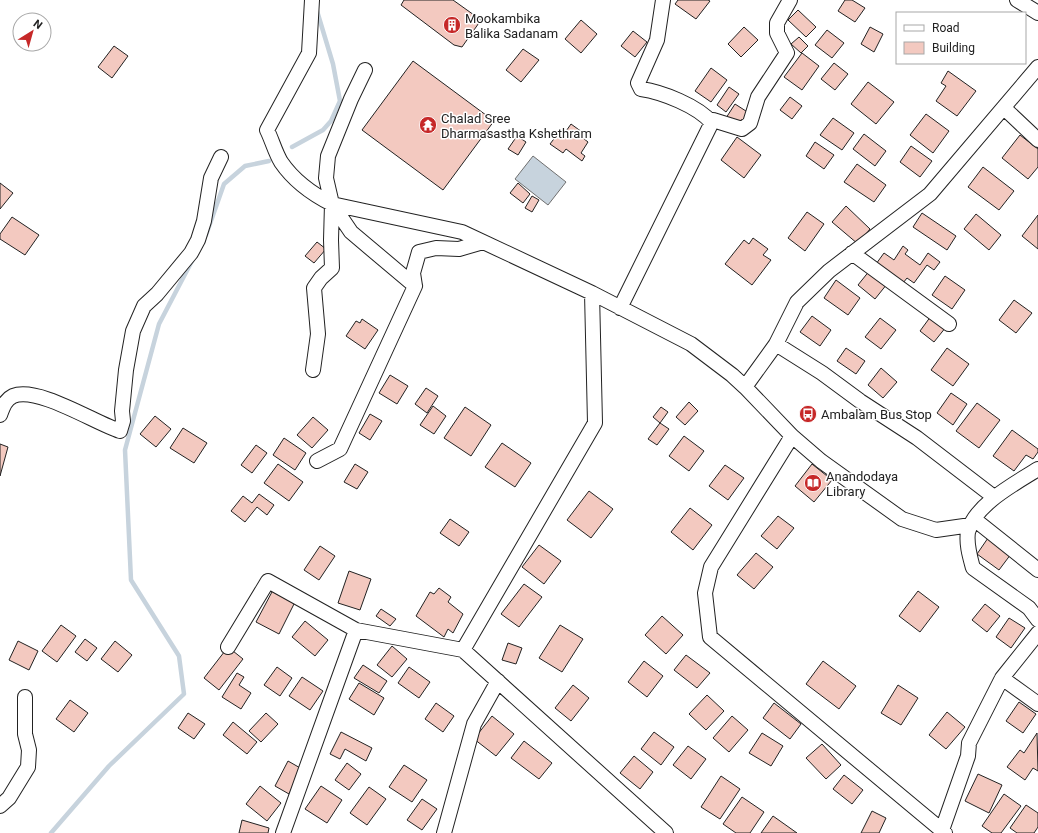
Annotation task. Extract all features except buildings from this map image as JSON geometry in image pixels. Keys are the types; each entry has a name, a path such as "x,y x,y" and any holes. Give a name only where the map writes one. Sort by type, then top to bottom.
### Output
{"street":[{"path":"312,0 309,53 267,130 281,161 293,176 313,194 332,204 462,232 592,293 691,344 732,375 792,436 821,461 902,519 936,530 972,522 1038,570"},
{"path":"663,0 657,40 638,83 641,89 652,91 695,108 712,123"},
{"path":"620,308 713,120 742,130 750,123 758,97 787,53 777,33 777,23 790,0"},
{"path":"1017,0 1038,13"},
{"path":"744,387 776,344 797,302 829,271 930,194 1038,67"},
{"path":"313,370 318,334 314,288 321,278 332,268 332,204 326,178 328,156 350,99 365,70"},
{"path":"1004,108 1038,140"},
{"path":"0,415 4,404 14,396 30,395 50,400 76,410 96,421 120,431 123,422 122,411 126,370 133,331 144,306 157,294 191,253 198,240 204,221 211,178 221,157"},
{"path":"332,204 351,232 415,286"},
{"path":"317,462 340,449 415,286 413,272 419,252 436,248 459,249 483,242"},
{"path":"852,253 949,324"},
{"path":"463,650 596,423 592,293"},
{"path":"776,344 822,373 860,401 917,438 994,498"},
{"path":"792,436 711,567 705,593 710,637 943,833 968,756 969,743 1002,678 1038,633"},
{"path":"1038,469 994,498 972,522 968,532 968,545 973,568 1029,608 1038,620"},
{"path":"228,647 268,581 356,630 463,650 666,833"},
{"path":"283,833 356,630"},
{"path":"1002,678 1038,704"},
{"path":"444,833 474,724 498,681"},
{"path":"0,806 10,798 28,767 29,750 25,734 25,697"}],"shaded area":[{"path":"533,156 566,182 548,205 515,179"}],"waterway":[{"path":"292,147 323,130 331,121 340,101 333,64 317,11"},
{"path":"206,235 224,184 245,166 269,161"},
{"path":"51,833 109,766 184,694 179,656 131,580 125,450 159,324 193,259"}],"place":[{"name":"Mookambika Balika Sadanam","path":"452,25"},
{"name":"Chalad Sree Dharmasastha Kshethram","path":"428,125"},
{"name":"Ambalam Bus Stop","path":"808,414"},
{"name":"Anandodaya Library","path":"813,483"}]}
